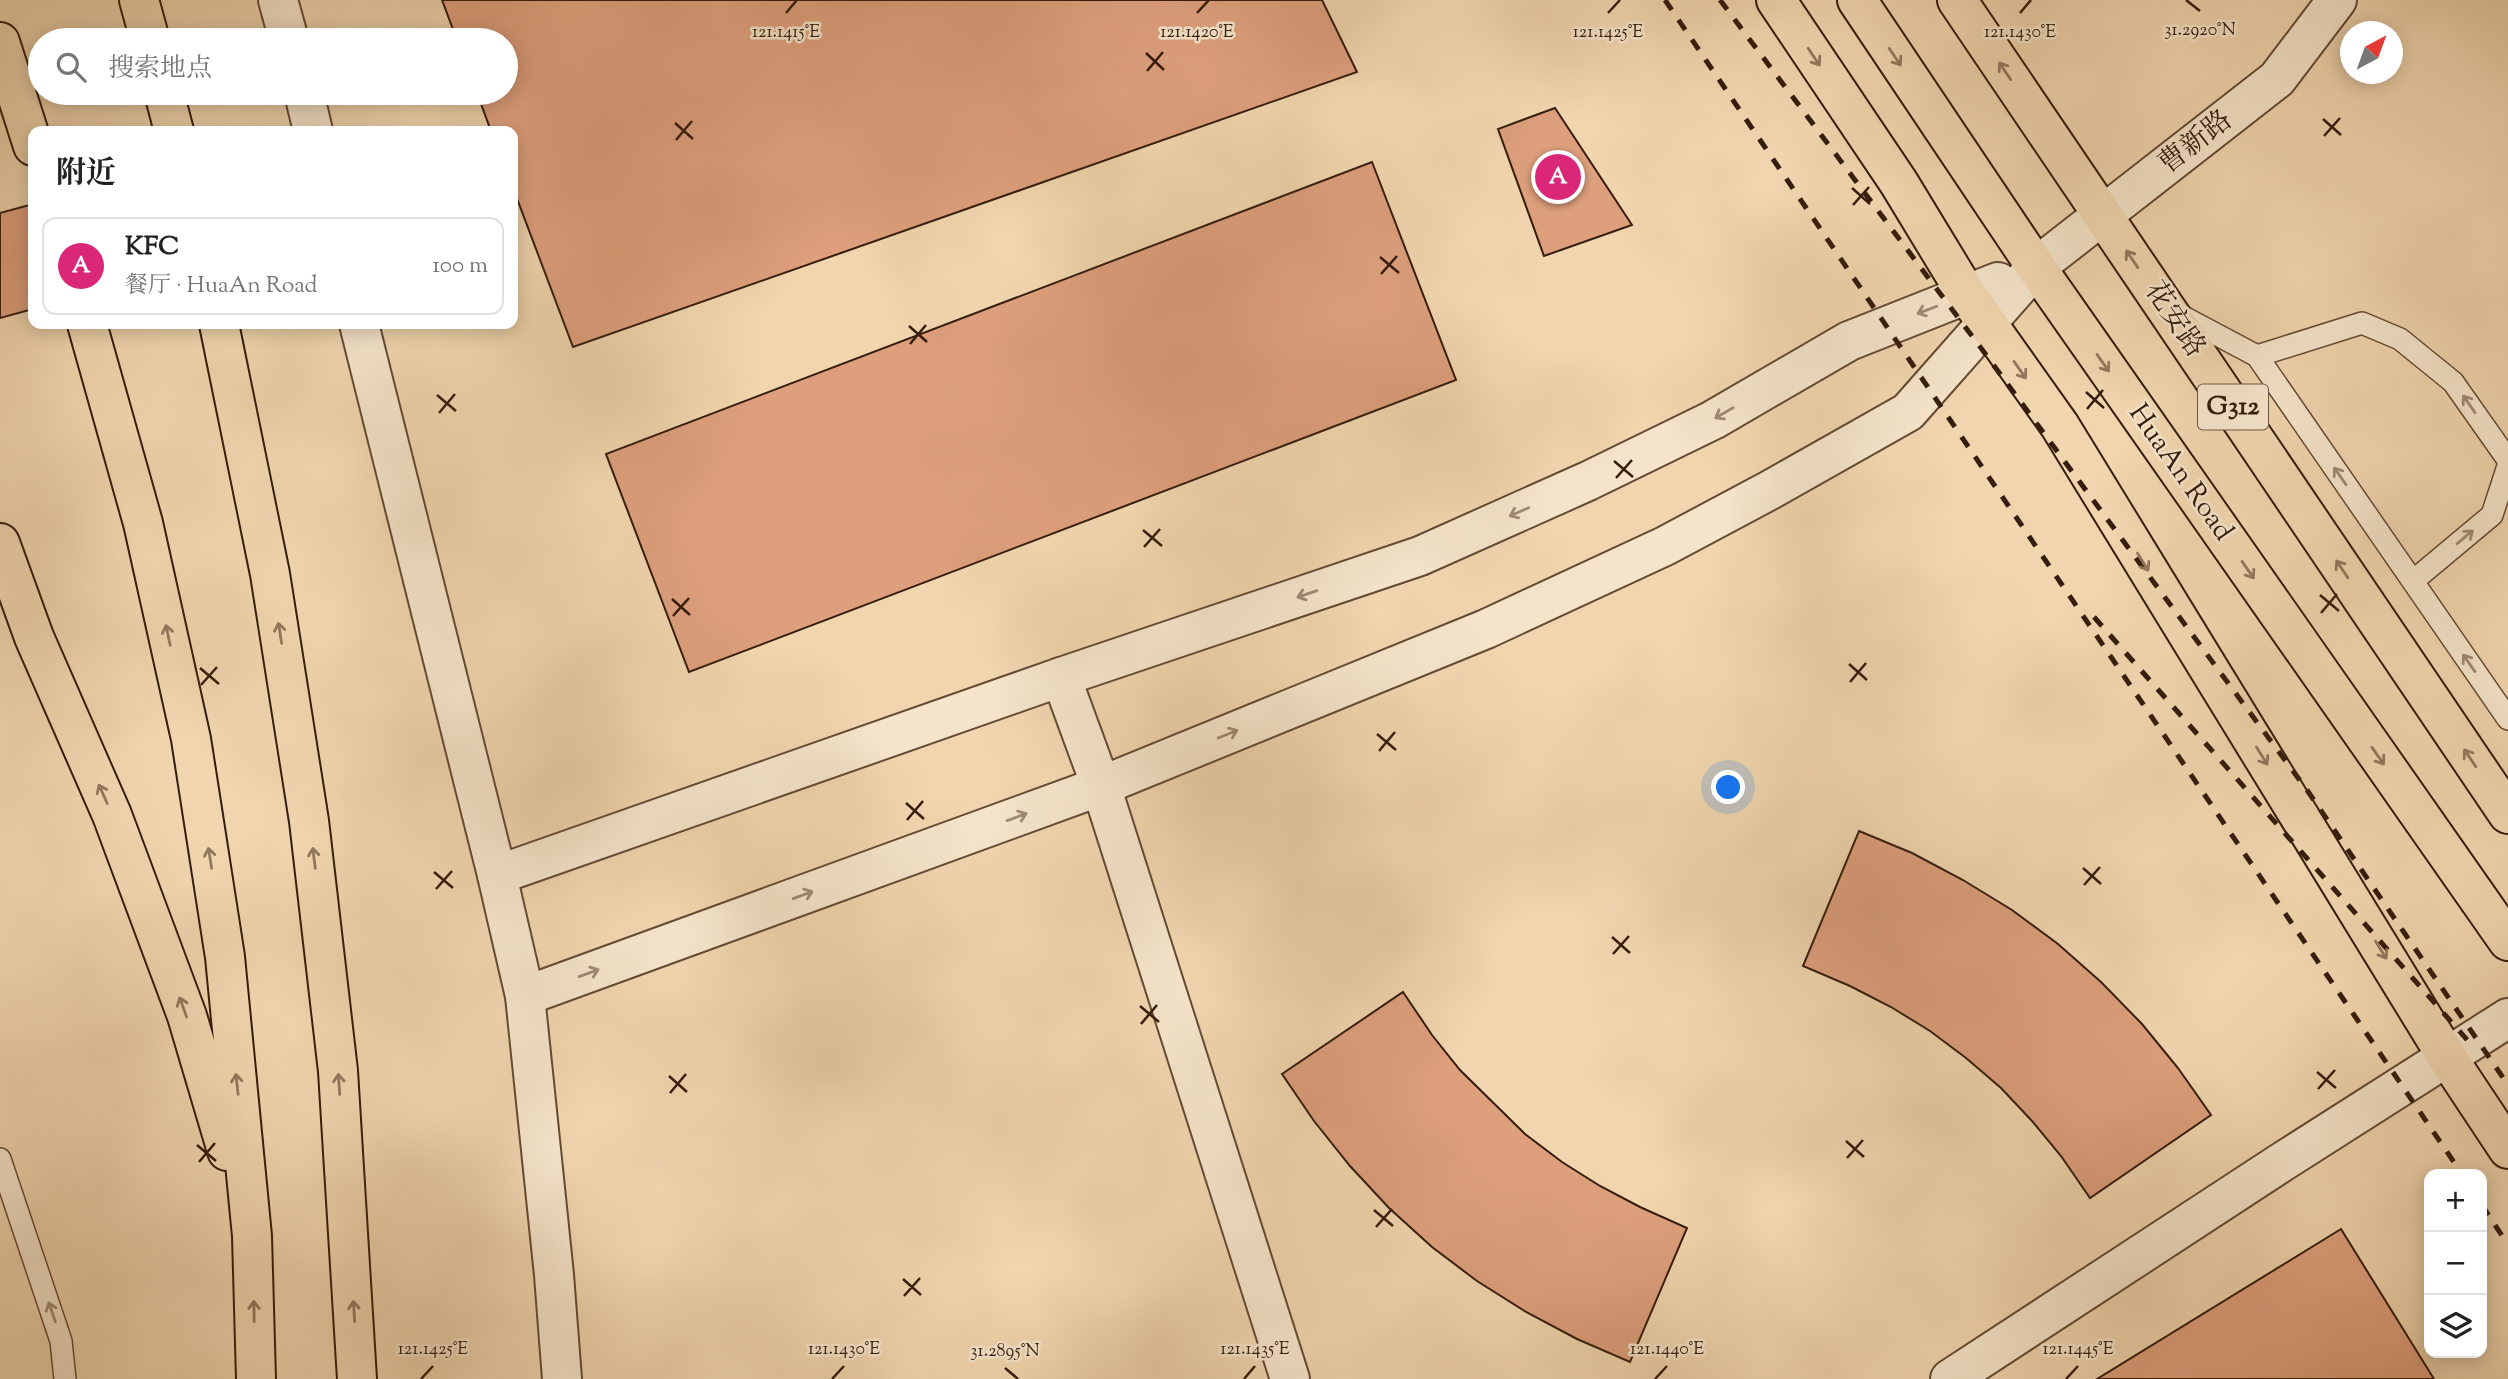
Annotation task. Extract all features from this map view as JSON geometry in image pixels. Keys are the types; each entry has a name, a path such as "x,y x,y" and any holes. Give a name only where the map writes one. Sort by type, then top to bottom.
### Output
{"highway":[{"path":"139,0 147,28"},
{"path":"1776,0 1899,183 1977,309 2060,426 2447,1057 2508,1149"},
{"name":"HuaAn Road","path":"1857,0 2036,267 2508,941"},
{"name":"花安路","path":"1957,0 2508,814"},
{"path":"0,42 28,130"},
{"path":"167,105 173,126"},
{"path":"88,329 144,523 191,739 225,957 252,1236 256,1379"},
{"path":"220,329 270,574 309,821 338,1071 357,1379"},
{"path":"0,542 34,637 112,815 187,1016 252,1236"}],"street":[{"path":"278,0 286,28"},
{"name":"曹新路","path":"497,875 1060,677 1420,556 1588,481 1713,420 1849,341 1977,309 2103,216 2277,79 2337,0"},
{"path":"307,105 312,126"},
{"path":"525,996 1101,786 1486,629 1665,546 1908,412 1977,309"},
{"path":"360,329 525,996 562,1379"},
{"path":"1060,677 1101,786 1290,1379"},
{"path":"1950,1379 2508,1018"}],"lane":[{"path":"2165,307 2257,356 2508,719"},
{"path":"2257,356 2362,323 2400,339 2453,382 2508,460"},
{"path":"2413,581 2492,515 2508,466"},
{"path":"0,1158 61,1341 65,1379"}],"building":[{"path":"442,0 1322,0 1357,72 573,347 518,201 518,126 489,126 481,105 518,105 518,28 452,28"},
{"path":"1555,108 1632,225 1544,256 1498,129"},
{"path":"1372,162 1456,380 689,672 606,454"},
{"path":"28,205 28,310 0,318 0,213"},
{"path":"1859,831 1912,853 1963,880 2012,910 2058,944 2101,982 2142,1024 2178,1068 2211,1115 2090,1198 2061,1156 2032,1121 2001,1088 1966,1058 1891,1007 1803,966"},
{"path":"1403,992 1460,1070 1525,1134 1600,1186 1687,1228 1630,1362 1577,1339 1526,1312 1477,1281 1432,1247 1389,1208 1350,1166 1314,1121 1282,1074"},
{"path":"2341,1229 2434,1379 2097,1379"}],"railway":[{"path":"1665,0 2459,1169"},
{"path":"1720,0 2307,790 2508,1085"},
{"path":"2094,617 2469,1042"},
{"path":"2487,1213 2508,1245"}],"place":[{"name":"KFC","path":"1558,177"}]}
